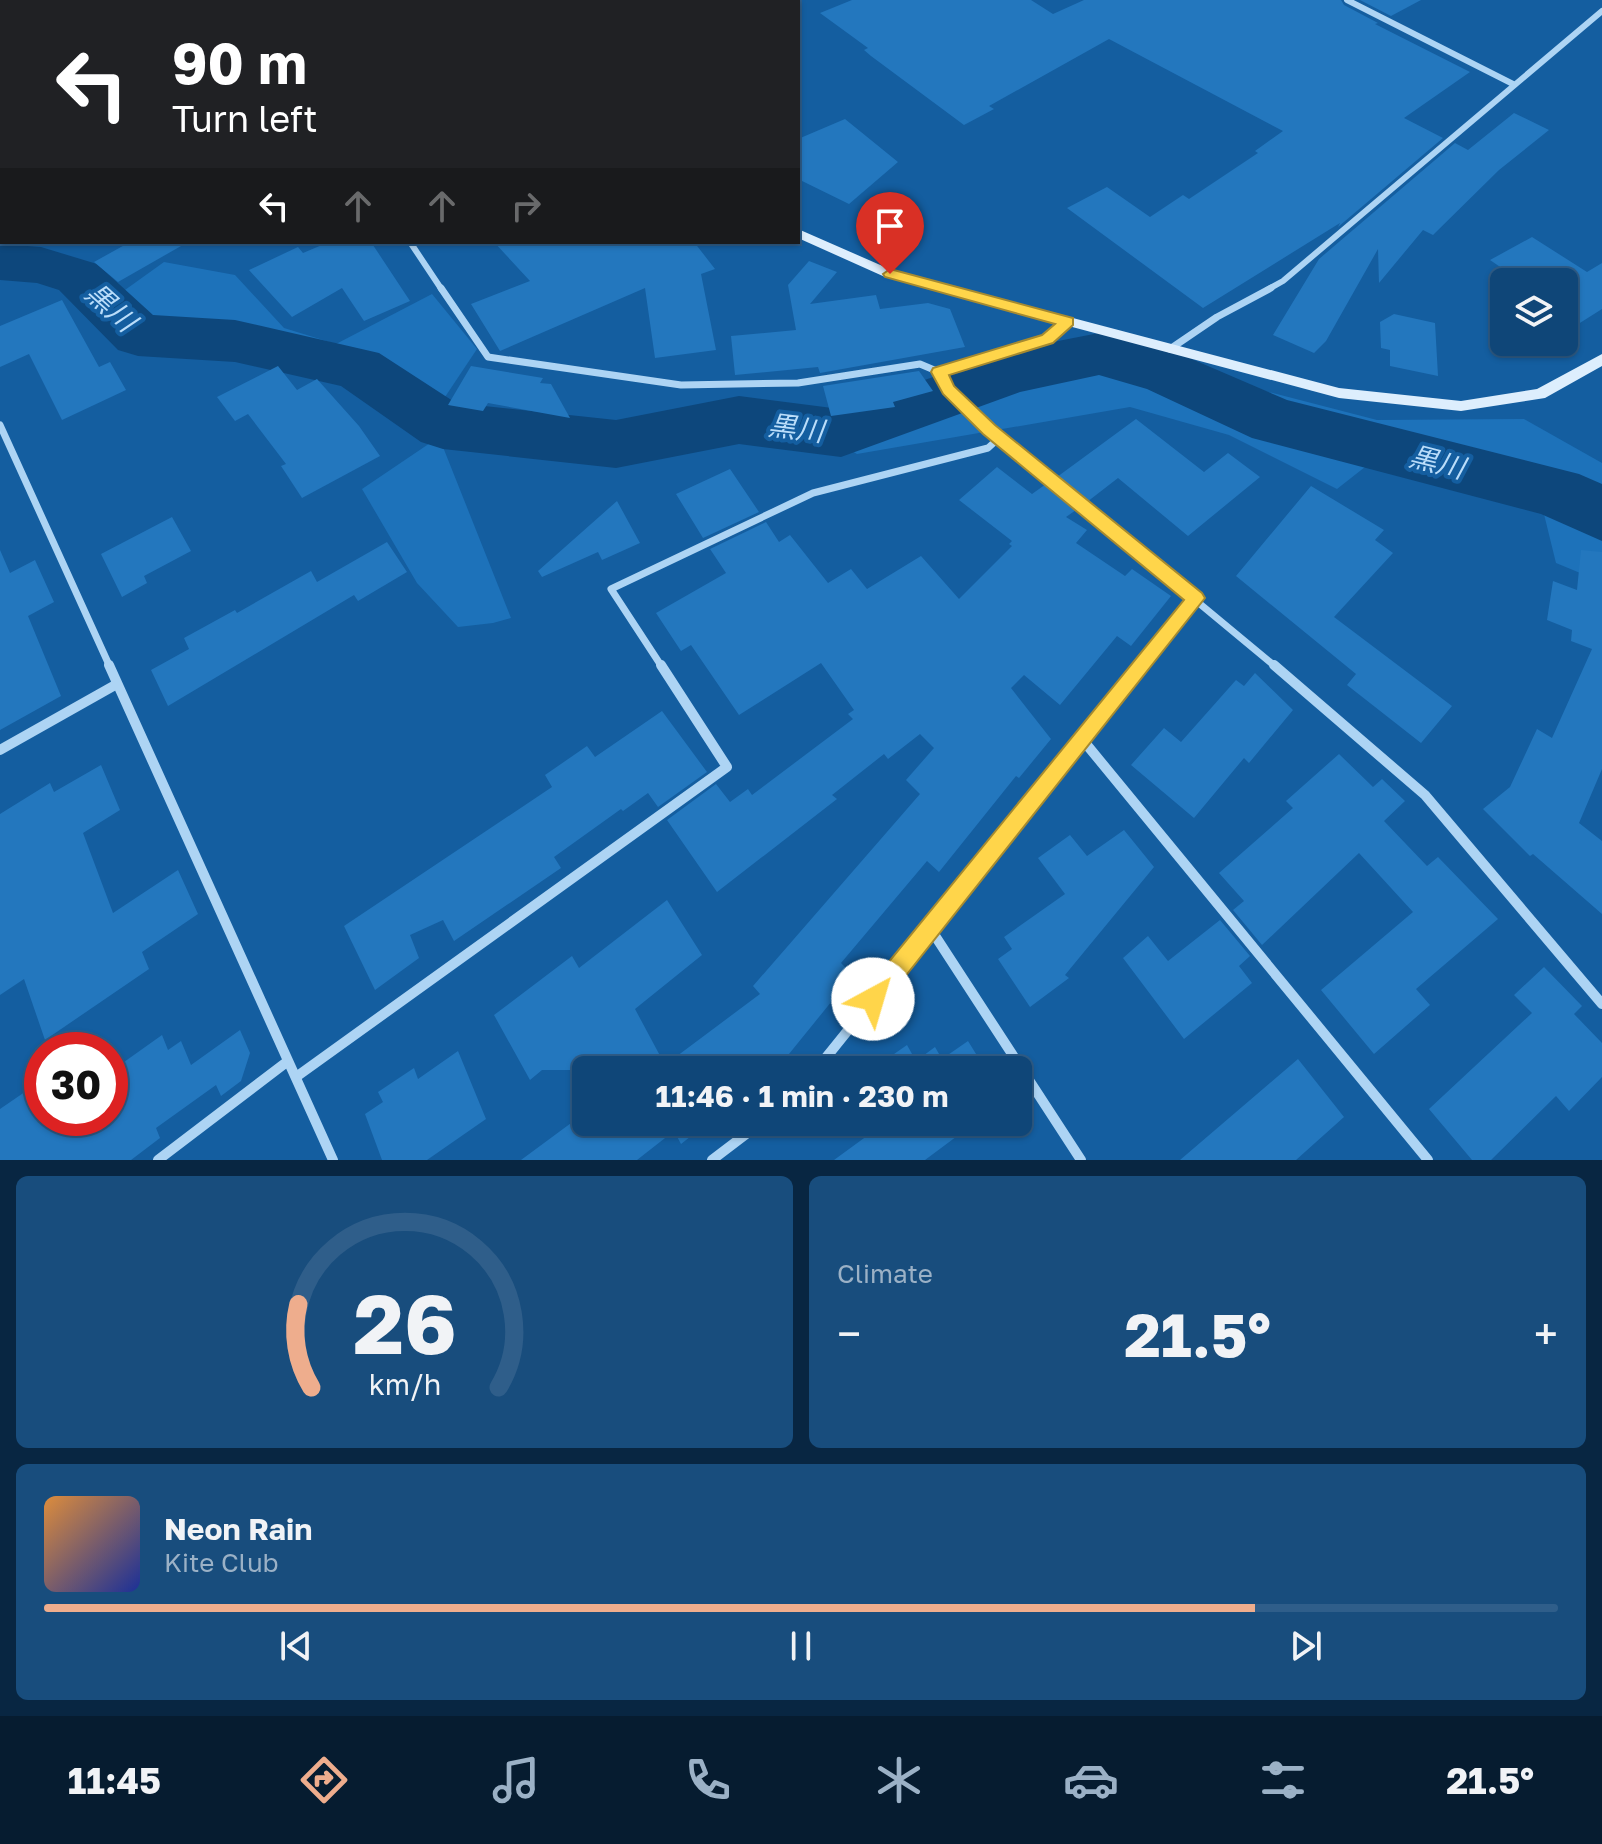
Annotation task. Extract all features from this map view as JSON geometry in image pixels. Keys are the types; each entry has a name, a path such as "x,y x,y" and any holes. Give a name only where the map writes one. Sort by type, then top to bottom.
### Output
{"street":[{"path":"1347,0 1513,84"},
{"path":"1170,349 1217,317 1283,281 1602,11"},
{"path":"800,234 890,274 1339,393 1461,406 1540,394 1602,359"},
{"path":"411,244 488,357 681,385 798,383 920,364 939,372 949,390 999,438 1196,598 1425,795 1602,1004"},
{"path":"939,372 1048,339 1068,321"},
{"path":"0,425 333,1160"},
{"path":"296,1077 727,767 611,589 813,493 988,448 999,438"},
{"path":"827,1056 1196,598"},
{"path":"0,750 117,684"},
{"path":"1082,739 1428,1160"},
{"path":"930,928 1081,1160"},
{"path":"158,1160 288,1061"},
{"path":"712,1160 726,1156 747,1136"}],"shaded area":[{"path":"164,262 235,275 284,328 336,344 432,294 477,349 441,403 373,359 234,332 148,327 118,295"},
{"path":"1102,349 1377,420 1524,419 1602,463 1602,582 1556,563 1542,506 1365,467 1337,489 1229,435 1130,407 857,454 836,442 848,426 941,392 995,367"},
{"path":"439,437 511,618 458,627 417,583 362,489"}],"building":[{"path":"852,0 1031,0 1053,14 1084,0 1341,0 1344,5 1378,23 1375,24 1470,72 1404,118 1443,138 1338,227 1340,223 1203,308 1067,208 1107,187 1150,217 1183,195 1189,199 1258,153 1255,151 1283,131 1109,39 989,106 994,109 964,125 871,56 864,50 868,48 820,13"},
{"path":"1360,0 1421,0 1391,16"},
{"path":"1514,113 1549,130 1499,170 1433,235 1423,230 1379,283 1378,249 1326,341 1314,353 1273,335 1319,259 1455,143 1468,150"},
{"path":"845,119 898,162 849,204 800,180 800,138"},
{"path":"1532,237 1587,272 1602,263 1602,309 1578,324 1578,268 1502,268 1490,260"},
{"path":"126,244 184,244 118,282 94,262"},
{"path":"324,244 372,244 410,301 364,321 342,288 292,317 249,270 298,247 303,253"},
{"path":"496,244 696,244 715,269 701,274 716,350 655,358 645,288 500,351 471,304 530,281"},
{"path":"809,261 837,272 810,304 876,295 880,309 928,303 950,309 965,347 820,373 818,367 735,375 731,336 796,330 788,285"},
{"path":"62,300 99,367 110,362 126,390 62,420 29,354 0,367 0,326"},
{"path":"1394,314 1435,323 1438,376 1390,366 1390,350 1381,348 1380,322"},
{"path":"278,366 297,390 317,379 359,426 380,456 302,498 281,466 286,464 248,414 235,421 217,397"},
{"path":"471,366 543,378 540,383 551,384 570,418 488,403 483,411 448,405"},
{"path":"919,371 933,391 893,402 895,407 831,416 823,386"},
{"path":"1136,419 1204,472 1228,453 1260,477 1188,536 1118,478 1087,502 1057,477"},
{"path":"997,467 1032,494 1046,484 1076,510 1066,517 1087,530 1076,543 1125,576 1132,569 1171,596 1131,646 1117,636 1060,705 1024,675 1011,688 1051,739 1019,778 1016,776 939,872 927,861 841,963 853,975 787,1056 677,1056 760,994 753,986 920,794 906,780 934,748 920,734 888,759 884,754 832,795 837,799 717,892 667,820 716,784 730,802 748,789 752,795 853,719 848,714 854,710 821,663 739,715 691,645 681,651 656,613 726,573 710,549 766,522 779,542 790,535 828,583 851,569 867,589 921,556 959,599 1012,546 1009,544 1012,541 959,500"},
{"path":"730,469 759,512 703,538 676,494"},
{"path":"1311,486 1384,530 1375,540 1393,553 1334,617 1452,706 1421,743 1347,685 1356,674 1236,576"},
{"path":"617,501 640,543 602,560 598,552 542,577 538,571"},
{"path":"172,517 191,551 144,576 147,583 122,597 101,554"},
{"path":"387,542 407,572 358,601 354,595 168,706 151,670 189,649 184,638 235,610 237,613 311,571 317,582"},
{"path":"0,550 10,573 35,560 54,602 28,616 61,696 0,730"},
{"path":"1581,550 1602,552 1602,769 1579,823 1602,841 1602,914 1533,854 1530,856 1483,809 1510,787 1537,729 1552,738 1592,649 1571,641 1572,630 1547,620 1553,581 1577,590"},
{"path":"1255,673 1293,710 1249,763 1244,758 1194,818 1131,765 1164,728 1181,742 1236,680 1244,686"},
{"path":"662,711 707,772 658,807 648,793 623,811 621,809 554,857 561,868 454,941 443,920 410,935 419,958 375,990 344,926 552,787 545,775 587,746 595,757"},
{"path":"1339,754 1373,787 1382,779 1405,801 1384,821 1427,866 1438,857 1498,919 1416,989 1430,1005 1374,1054 1321,990 1413,912 1359,853 1262,945 1233,910 1244,901 1219,873 1293,808 1286,801"},
{"path":"101,765 120,810 83,833 113,913 178,870 198,914 142,952 149,969 57,1032 42,1032 24,979 0,995 0,814 50,783 54,792"},
{"path":"1124,830 1154,867 1065,975 1069,978 1030,1007 998,959 1012,949 1004,937 1065,894 1038,858 1070,835 1087,856"},
{"path":"667,900 702,955 635,1009 660,1056 572,1056 572,1070 542,1070 530,1080 494,1015 572,956 579,968"},
{"path":"1220,920 1250,956 1239,966 1252,983 1184,1039 1123,958 1148,936 1168,961"},
{"path":"1544,967 1582,1006 1574,1014 1602,1043 1602,1077 1569,1111 1556,1096 1491,1160 1472,1160 1429,1109 1532,1013 1514,995"},
{"path":"240,1030 250,1053 241,1081 221,1096 216,1085 156,1128 160,1138 131,1160 0,1160 0,1109 24,1093 24,1136 128,1136 128,1059 162,1035 168,1050 181,1041 191,1065"},
{"path":"968,1041 977,1056 946,1056"},
{"path":"907,1045 913,1056 891,1056"},
{"path":"935,1047 940,1056 923,1056"},
{"path":"458,1051 486,1119 427,1160 382,1160 365,1114 383,1102 378,1092 414,1068 418,1079"},
{"path":"1298,1059 1344,1117 1296,1160 1180,1160"},
{"path":"572,1122 572,1136 668,1136 637,1160 521,1160"},
{"path":"677,1136 691,1136 681,1144"},
{"path":"867,1136 957,1136 925,1160 834,1160"}],"waterway":[{"name":"黒川","path":"0,262 41,265 78,277 138,335 235,341 358,368 443,425 616,444 739,420 841,433 1012,372 1099,354 1166,373 1274,421 1556,492 1602,514"}],"route":[{"path":"873,999 1196,598 989,429 949,390 939,372 1048,339 1068,321 890,274"}]}
